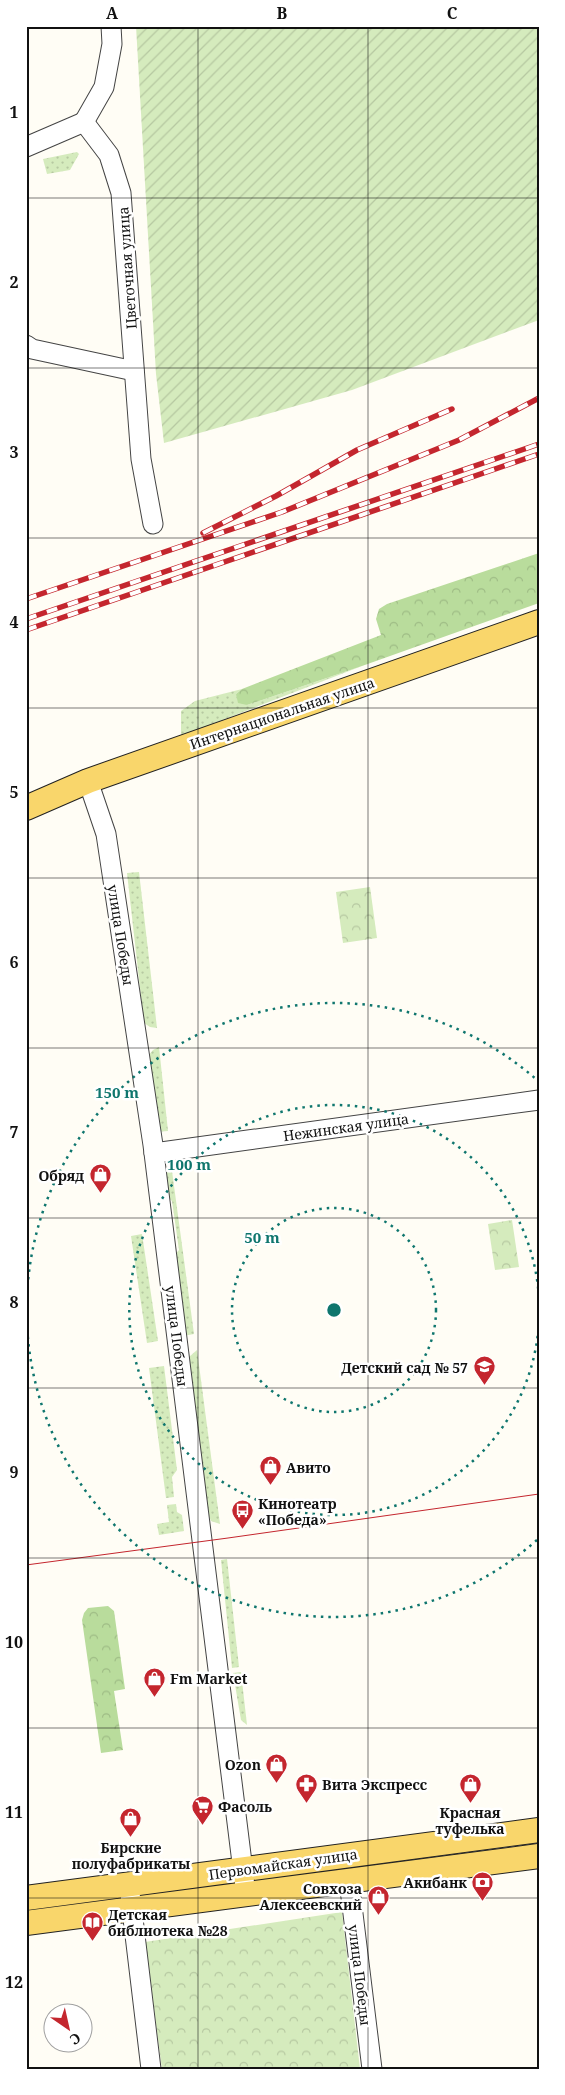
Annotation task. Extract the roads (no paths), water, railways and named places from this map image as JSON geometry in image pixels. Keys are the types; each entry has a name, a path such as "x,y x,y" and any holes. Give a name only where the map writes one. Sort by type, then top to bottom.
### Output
{"main road":[{"name":"Интернациональная улица","path":"26,808 88,781 539,622"},
{"name":"Первомайская улица","path":"26,1898 539,1830"},
{"name":"Первомайская улица","path":"26,1924 539,1856"}],"street":[{"path":"26,147 84,122 104,87 112,44 112,26"},
{"name":"Цветочная улица","path":"84,122 109,155 121,193 141,459 153,524"},
{"path":"26,345 32,349 134,371"},
{"name":"улица Победы","path":"88,781 106,834 154,1153 246,1894"},
{"name":"Нежинская улица","path":"154,1153 539,1100"},
{"name":"улица Победы","path":"349,1881 372,2069"},
{"path":"129,1885 151,2069"}],"tram line":[{"path":"26,1565 539,1494"}],"railway":[{"path":"26,599 282,512 459,440 539,398"},
{"path":"203,533 276,496 357,450 452,409"},
{"path":"26,619 539,444"},
{"path":"26,630 539,454"}],"place":[{"name":"Обряд","path":"100,1194"},
{"name":"Детский сад № 57","path":"484,1386"},
{"name":"Авито","path":"270,1486"},
{"name":"Кинотеатр «Победа»","path":"242,1530"},
{"name":"Fm Market","path":"154,1697"},
{"name":"Ozon","path":"277,1783"},
{"name":"Вита Экспресс","path":"306,1803"},
{"name":"Красная туфелька","path":"470,1803"},
{"name":"Фасоль","path":"202,1825"},
{"name":"Бирские полуфабрикаты","path":"131,1838"},
{"name":"Акибанк","path":"483,1901"},
{"name":"Совхоза Алексеевский","path":"378,1915"},
{"name":"Детская библиотека №28","path":"92,1941"}]}
